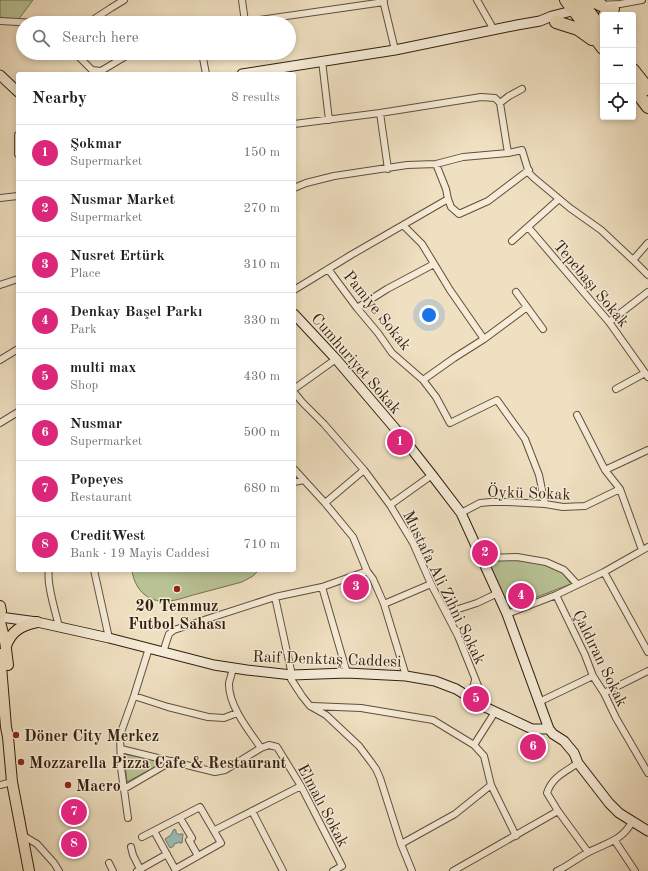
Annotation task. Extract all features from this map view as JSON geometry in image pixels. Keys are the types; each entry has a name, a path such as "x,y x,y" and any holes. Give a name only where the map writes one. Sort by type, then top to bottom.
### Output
{"highway":[{"path":"566,0 594,8"},
{"path":"594,8 600,23"},
{"path":"594,8 600,37"},
{"path":"556,22 578,29 600,46"},
{"path":"636,74 648,89"},
{"path":"636,91 648,107"}],"main road":[{"path":"0,622 3,650 2,709 8,737 12,782 29,871"},
{"path":"8,737 10,717 8,662 3,650 10,636 19,628 27,624 37,622"}],"street":[{"path":"99,16 124,0"},
{"path":"242,0 242,16"},
{"path":"477,0 494,30"},
{"path":"254,72 395,50 540,21 552,16 642,0"},
{"path":"287,16 384,1 395,50"},
{"path":"540,21 556,22 594,8"},
{"path":"0,21 16,22"},
{"path":"82,60 92,70 101,71 119,60"},
{"path":"203,60 206,72"},
{"path":"322,61 329,120"},
{"path":"0,75 16,90"},
{"path":"500,103 522,89"},
{"path":"296,124 380,113 481,96 495,98 500,103 508,153"},
{"path":"380,113 388,169"},
{"path":"296,187 334,176 407,165 436,164 463,157 508,153 522,150 529,173 534,178 559,199 601,230 648,275"},
{"path":"436,164 446,189 451,207 459,214 488,201 529,170"},
{"path":"0,198 16,196"},
{"path":"296,289 448,199"},
{"path":"512,241 559,199"},
{"path":"403,225 422,244 450,290 484,339"},
{"name":"Tepebaşı Sokak","path":"528,227 610,322 646,375"},
{"path":"633,260 648,243"},
{"path":"357,308 387,289 434,264"},
{"name":"Pamiye Sokak","path":"328,269 392,353 424,380 436,397 450,422 498,400 525,439 539,475 545,504"},
{"path":"0,285 16,280"},
{"path":"516,292 543,329"},
{"path":"610,322 648,292"},
{"path":"424,380 454,358 484,339 527,307"},
{"name":"Cumhuriyet Sokak","path":"296,316 336,359 396,430 461,513 507,614 548,729"},
{"path":"0,360 16,350"},
{"path":"296,388 336,359"},
{"path":"616,389 646,375"},
{"name":"Mustafa Ali Zihni Sokak","path":"296,394 364,470 390,505 413,543 431,584 458,636 475,678 491,710"},
{"path":"0,423 16,413"},
{"path":"507,614 556,595 604,572 645,548 620,489 605,470 577,415"},
{"path":"605,470 648,450"},
{"path":"325,503 364,470"},
{"path":"296,471 353,537 367,571 374,579 384,604 406,676"},
{"path":"390,505 432,475"},
{"path":"296,482 304,480"},
{"name":"Öykü Sokak","path":"461,513 480,503 491,502 545,504 563,507 585,506 620,489"},
{"path":"481,558 517,557 546,562 564,570 577,584"},
{"path":"163,652 169,634 174,630 275,597 322,587 367,571"},
{"path":"48,572 59,627"},
{"path":"94,572 109,638"},
{"path":"604,572 648,652"},
{"path":"384,604 431,584"},
{"path":"322,587 347,673"},
{"path":"446,613 465,607 498,593"},
{"name":"Çaldıran Sokak","path":"556,595 585,655 593,676 648,773"},
{"path":"275,597 292,674 291,679 310,706 326,715 359,746 376,769 382,783 401,844 412,871"},
{"name":"Raif Denktaş Caddesi","path":"0,611 17,619 109,638 214,665 292,674 347,673 406,676 435,681 456,689 491,710 532,729 548,729"},
{"path":"128,818 120,735 149,648"},
{"path":"121,749 215,772 225,770 261,748 237,713 231,696 229,684 233,668"},
{"path":"604,693 648,671"},
{"path":"539,702 593,676"},
{"path":"468,697 472,692 475,678"},
{"path":"134,696 168,707 208,717 224,718 237,713"},
{"path":"310,706 361,708 433,720 474,745 484,756 491,786 516,836"},
{"path":"474,745 491,710"},
{"name":"Raif Denktaş Caddesi","path":"512,720 536,724 545,719"},
{"path":"548,729 564,741 574,753 578,763 609,803 619,813 648,831"},
{"name":"Elmalı Sokak","path":"261,748 269,745 277,747 301,786 342,866 333,871"},
{"path":"124,789 172,761"},
{"path":"578,763 554,779 547,793 558,811 588,852"},
{"path":"0,785 12,782"},
{"path":"217,829 301,786"},
{"path":"401,844 455,814 491,786"},
{"path":"142,837 200,807 220,843 175,869 154,831"},
{"path":"252,811 283,871"},
{"path":"453,871 558,811"},
{"path":"180,818 192,838 189,840 198,856"},
{"path":"557,871 569,868 588,852 615,841 627,830 632,822"},
{"path":"22,835 37,844 54,862 59,871"},
{"path":"615,841 636,871"},
{"path":"131,847 139,870 167,854"},
{"path":"109,863 113,871"}],"green space":[{"path":"0,0 33,0 21,16 16,16 16,20 0,20"},
{"path":"513,559 544,564 561,571 571,584 508,608 487,560"},
{"name":"20 Temmuz Futbol Sahası","path":"132,572 257,572 242,582 171,601 153,600 148,597 139,588 133,577"},
{"path":"124,754 164,762 127,782"}],"water":[{"path":"174,829 176,830 176,833 180,835 183,834 182,843 180,842 174,844 174,846 170,848 165,839 171,835"}],"place":[{"name":"Şokmar","path":"400,442"},
{"name":"Nusmar Market","path":"485,553"},
{"name":"Nusret Ertürk","path":"356,587"},
{"name":"20 Temmuz Futbol Sahası","path":"177,589"},
{"name":"Denkay Başel Parkı","path":"521,596"},
{"name":"multi max","path":"476,699"},
{"name":"Döner City Merkez","path":"16,735"},
{"name":"Nusmar","path":"533,747"},
{"name":"Mozzarella Pizza Cafe & Restaurant","path":"21,762"},
{"name":"Macro","path":"68,785"},
{"name":"Popeyes","path":"74,812"},
{"name":"CreditWest","path":"74,844"}]}
